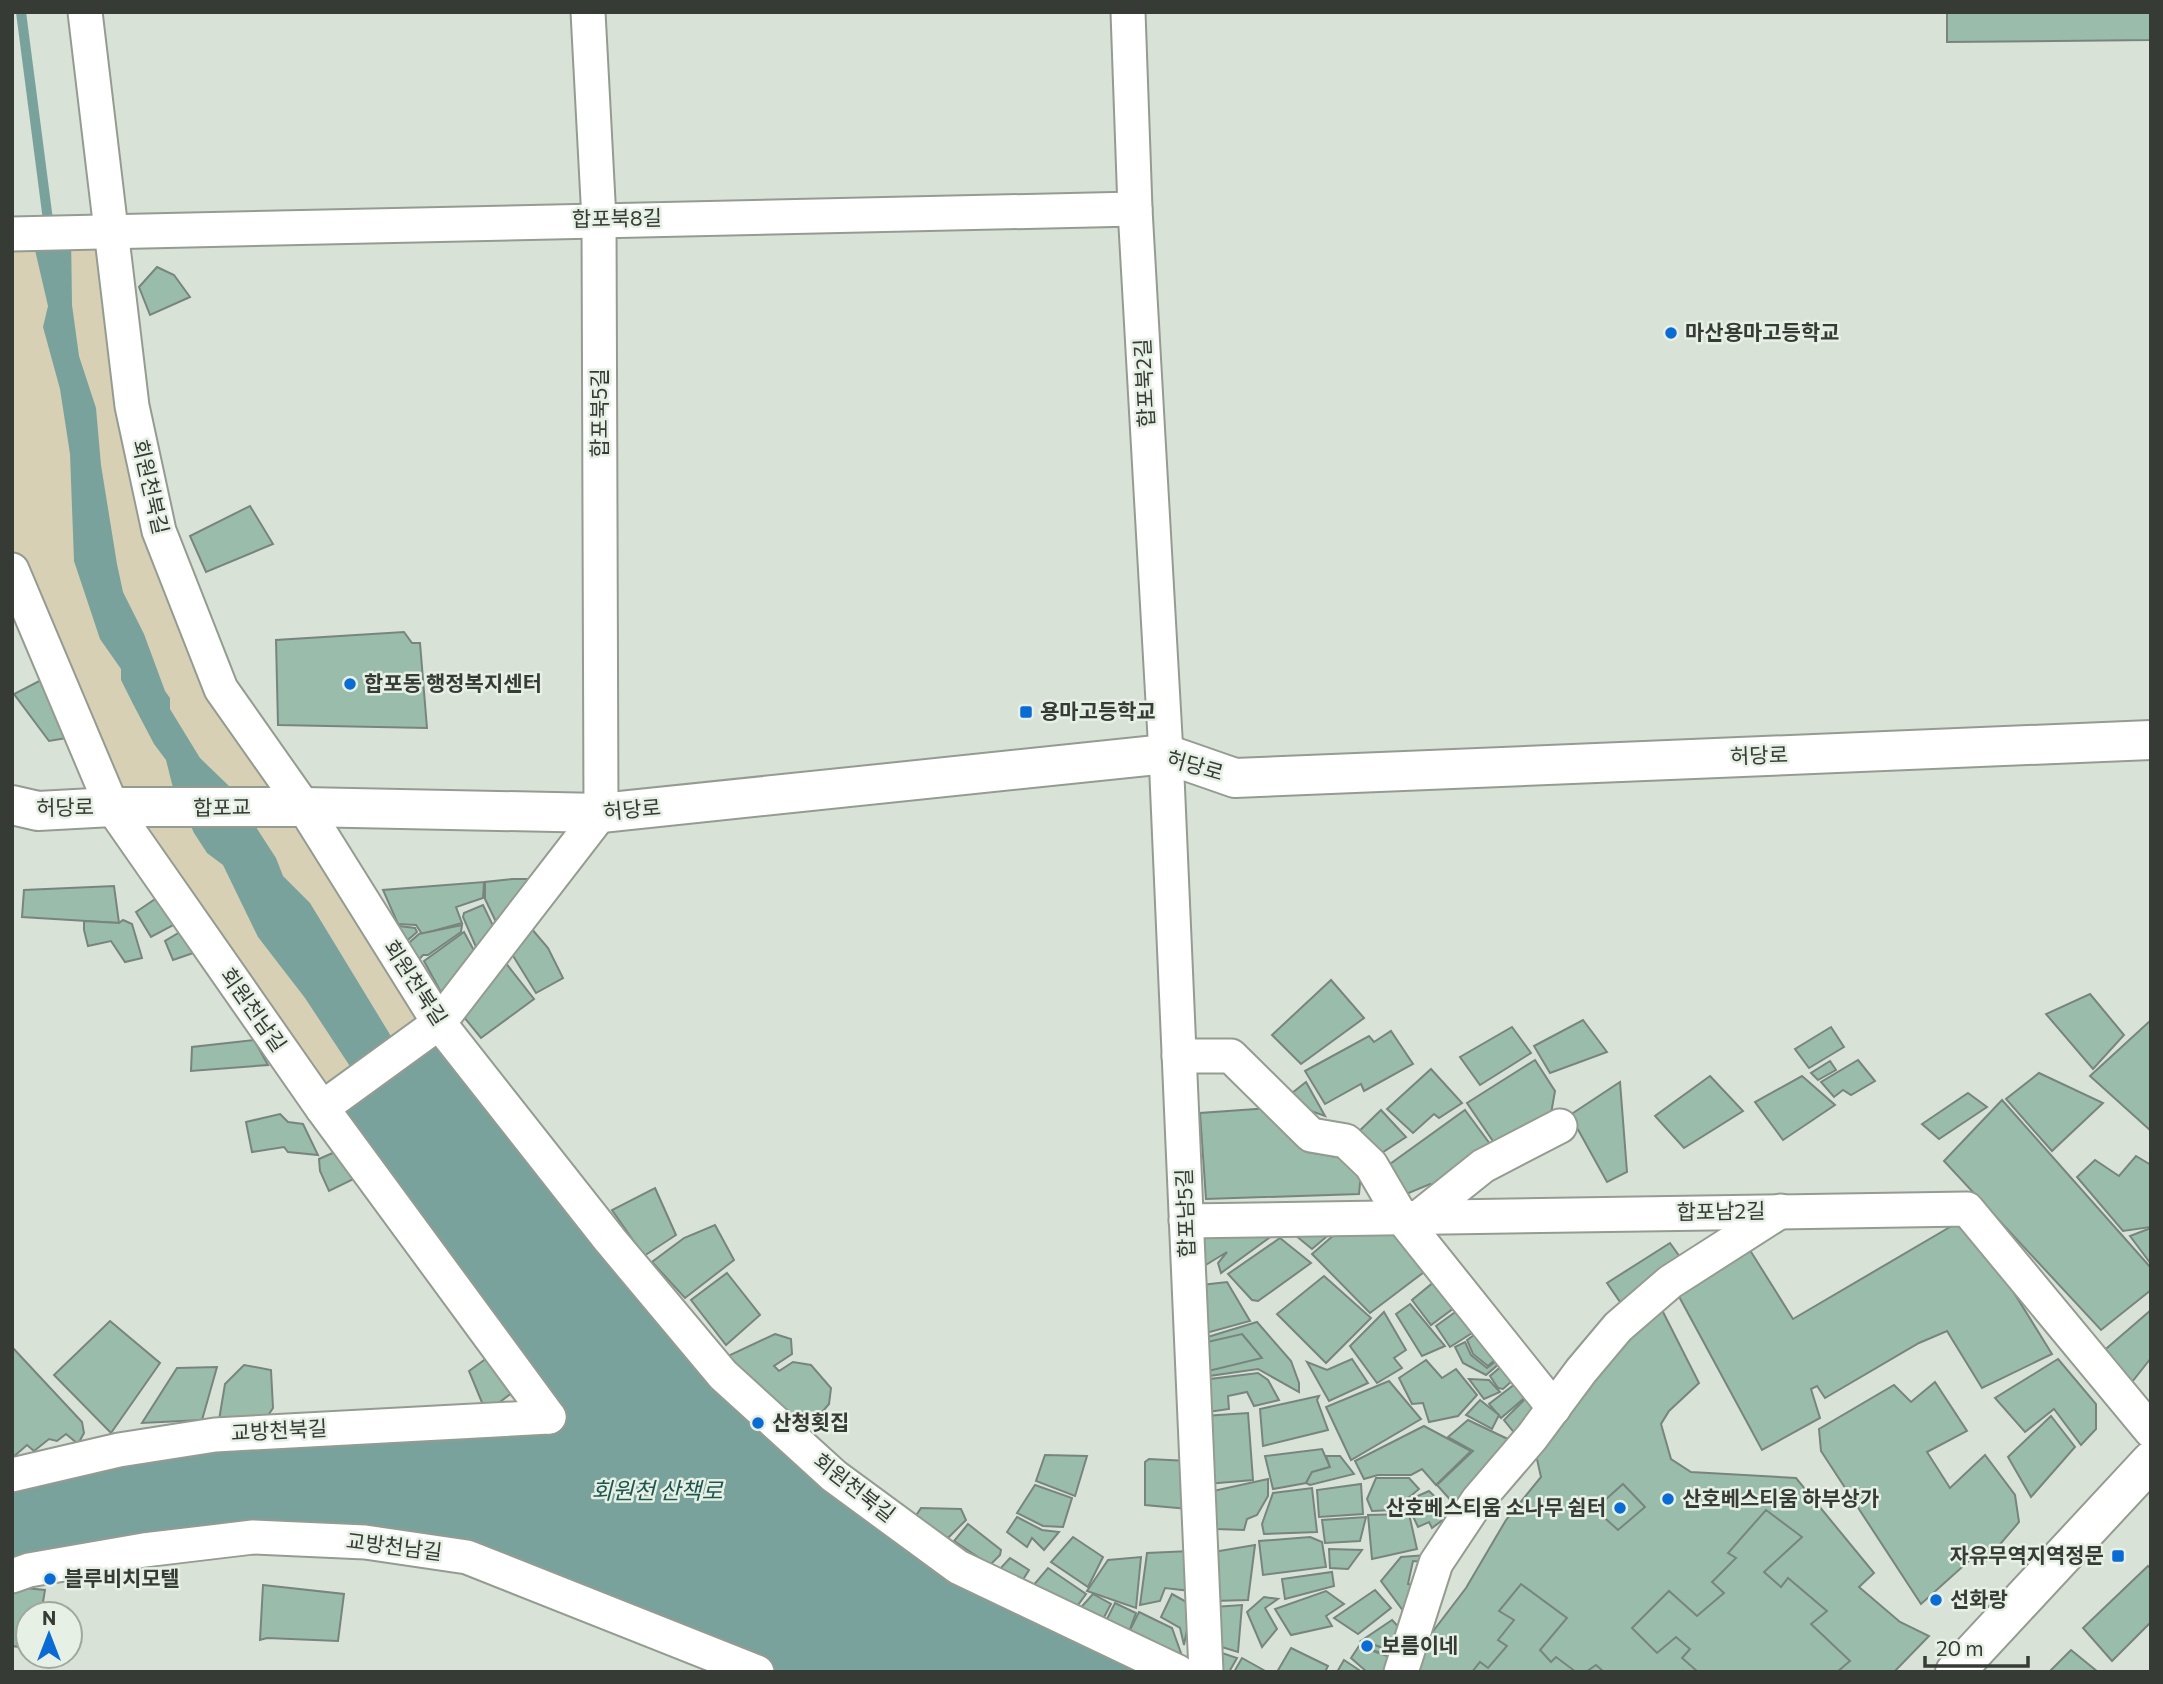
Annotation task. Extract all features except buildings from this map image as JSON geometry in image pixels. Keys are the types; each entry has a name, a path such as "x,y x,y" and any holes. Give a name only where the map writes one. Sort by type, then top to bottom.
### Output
{"main road":[{"name":"허당로","path":"293,807 601,813 1166,754 1236,778 2151,740"},
{"name":"허당로","path":"12,805 38,811 112,807 161,808"},
{"name":"합포교","path":"161,808 293,807"},
{"path":"1955,1672 2151,1461"}],"street":[{"name":"회원천북길","path":"85,12 105,231 132,406 159,531 221,689 293,807 439,1023 610,1240 723,1375 834,1476 958,1567 1178,1672"},
{"name":"합포북5길","path":"588,12 599,220 601,813"},
{"name":"합포북2길","path":"1128,12 1135,209 1166,754"},
{"name":"합포북8길","path":"12,234 1135,209"},
{"name":"회원천남길","path":"12,570 112,807 322,1108 549,1417"},
{"name":"합포남5길","path":"1166,754 1206,1672"},
{"path":"322,1108 439,1023 601,813"},
{"path":"1179,1056 1231,1056 1311,1135 1346,1142 1371,1165 1554,1408"},
{"path":"1410,1218 1483,1166 1560,1126"},
{"name":"합포남2길","path":"1186,1221 1967,1209 2151,1431"},
{"path":"1401,1672 1436,1563 1478,1500 1532,1437 1581,1371 1618,1327 1670,1282 1781,1211"},
{"name":"교방천북길","path":"12,1475 119,1450 215,1435 549,1417"},
{"name":"교방천남길","path":"12,1576 29,1570 144,1550 253,1537 365,1542 467,1557 757,1672"}],"shaded area":[{"path":"112,231 132,406 221,689 439,1023 322,1108 112,807 12,570 12,234"}],"water":[{"name":"회원천 산책로","path":"71,233 72,305 79,356 96,408 101,465 117,564 123,592 144,634 170,698 170,709 200,758 230,787 276,858 283,876 310,903 400,1051 439,1023 703,1355 958,1567 1178,1672 757,1672 467,1557 365,1542 12,1576 12,1475 119,1450 530,1418 322,1108 359,1080 305,998 258,937 223,865 207,853 194,833 173,788 166,760 154,744 121,680 121,669 100,639 74,561 70,454 60,389 43,327 48,306 35,250"}],"waterway":[{"path":"21,12 49,228"}],"place":[{"name":"마산용마고등학교","path":"1671,333"},
{"name":"합포동 행정복지센터","path":"350,684"},
{"name":"용마고등학교","path":"1026,712"},
{"name":"산청횟집","path":"758,1423"},
{"name":"산호베스티움 하부상가","path":"1668,1499"},
{"name":"산호베스티움 소나무 쉼터","path":"1620,1508"},
{"name":"자유무역지역정문","path":"2118,1556"},
{"name":"블루비치모텔","path":"50,1579"},
{"name":"선화랑","path":"1936,1600"},
{"name":"보름이네","path":"1367,1646"}]}
